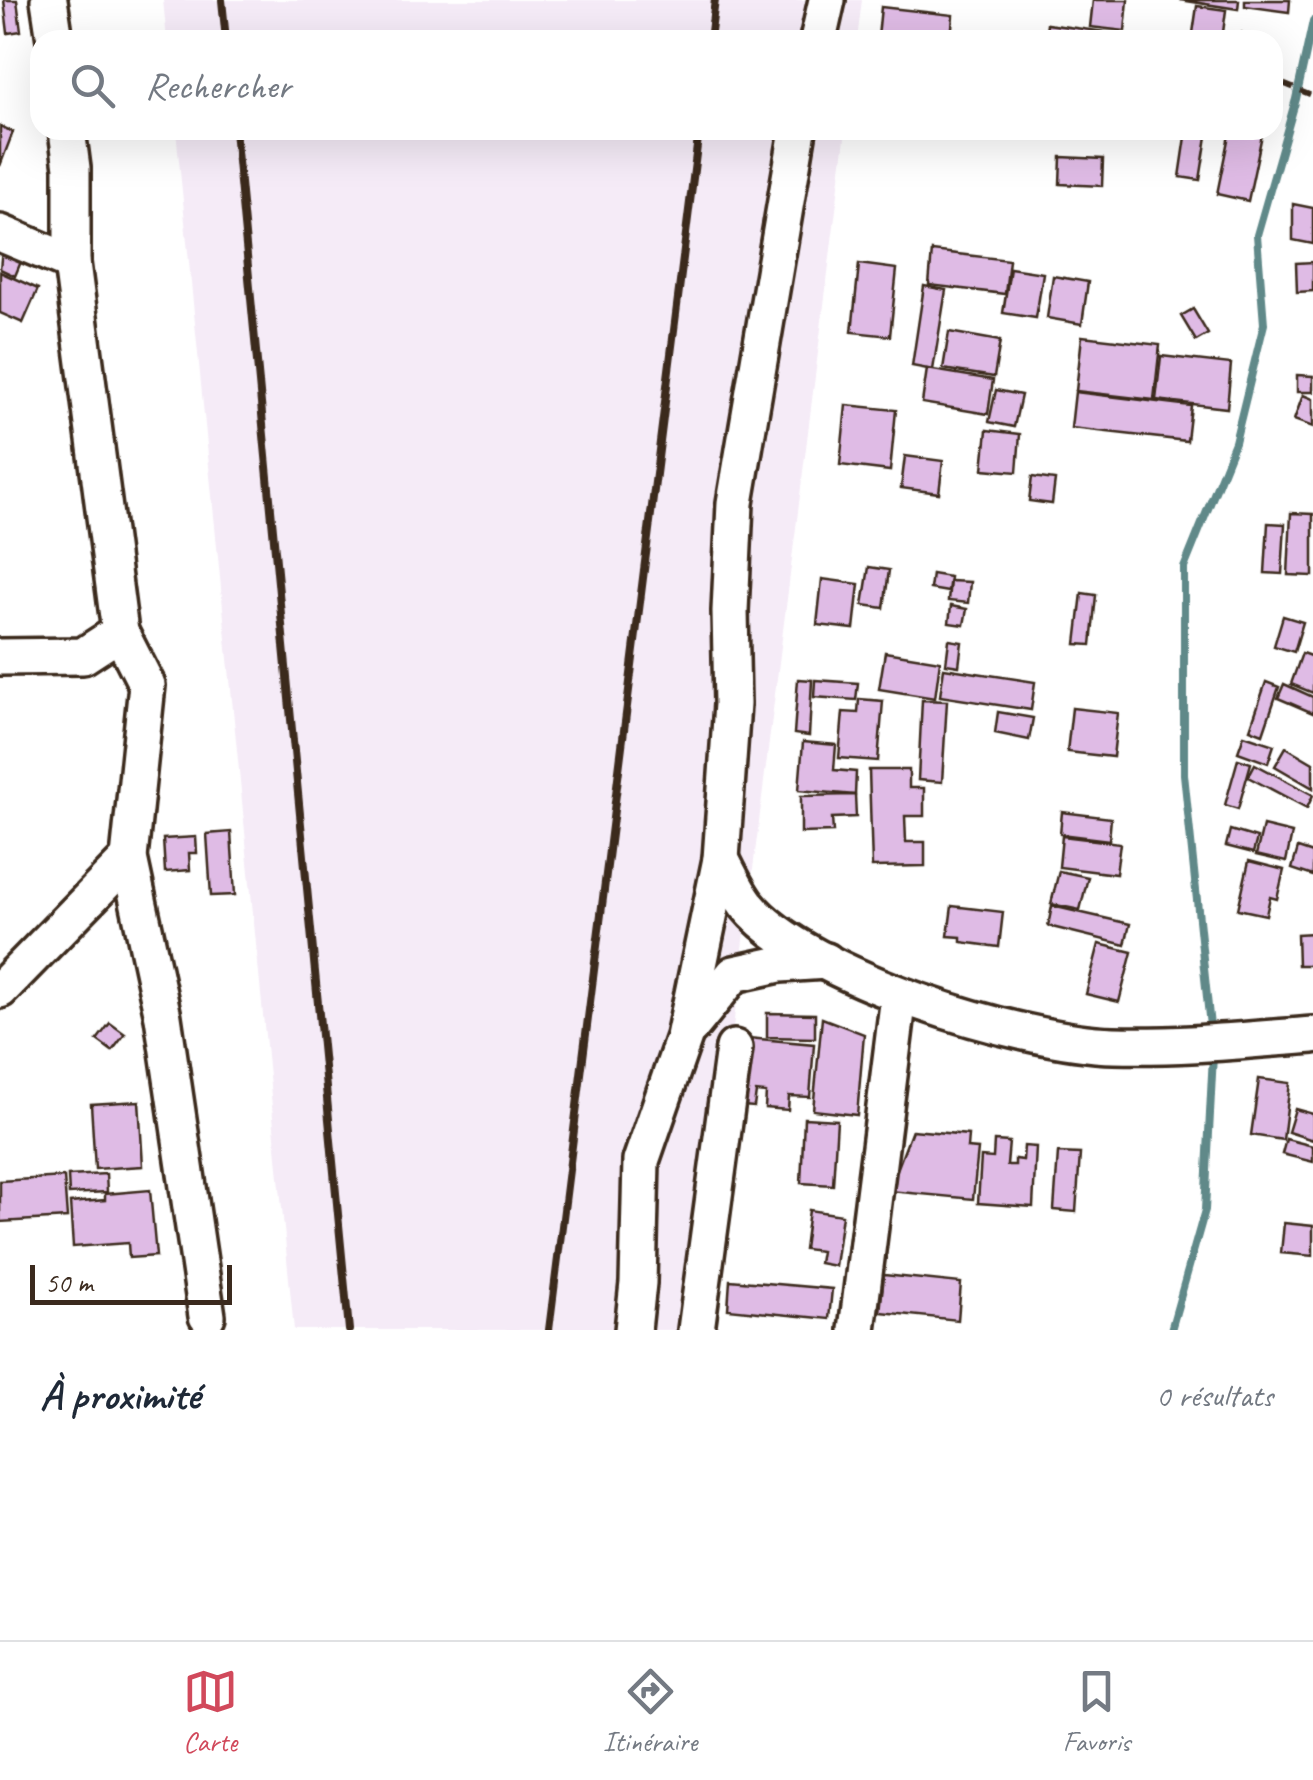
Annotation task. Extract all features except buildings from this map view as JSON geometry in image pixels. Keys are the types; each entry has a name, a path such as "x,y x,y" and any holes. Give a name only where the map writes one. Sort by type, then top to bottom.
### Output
{"street":[{"path":"49,0 54,30"},
{"path":"820,30 827,0"},
{"path":"68,140 72,263 120,632 146,685 129,858 162,1017 207,1316"},
{"path":"633,1330 641,1161 684,1037 720,858 732,704 730,610 735,503 796,140"},
{"path":"0,233 72,263"},
{"path":"0,656 83,656 120,632"},
{"path":"0,990 129,858"},
{"path":"720,858 748,906 792,944 899,996 1040,1036 1111,1045 1313,1035"},
{"path":"684,1037 706,1004 734,974 780,964 826,961"},
{"path":"857,1330 899,996"},
{"path":"696,1330 734,1048"}],"path":[{"path":"1283,83 1313,96"}],"shaded area":[{"path":"163,0 862,0 858,30 166,30"},
{"path":"177,140 845,140 695,1330 294,1330"}],"waterway":[{"path":"1211,1036 1184,774 1184,568 1235,442 1264,324 1257,235 1296,99 1313,21"},
{"path":"1171,1330 1205,1210 1213,1055"}],"railway":[{"path":"222,0 225,30"},
{"path":"711,30 715,0"},
{"path":"236,140 349,1330"},
{"path":"549,1330 698,140"}]}
